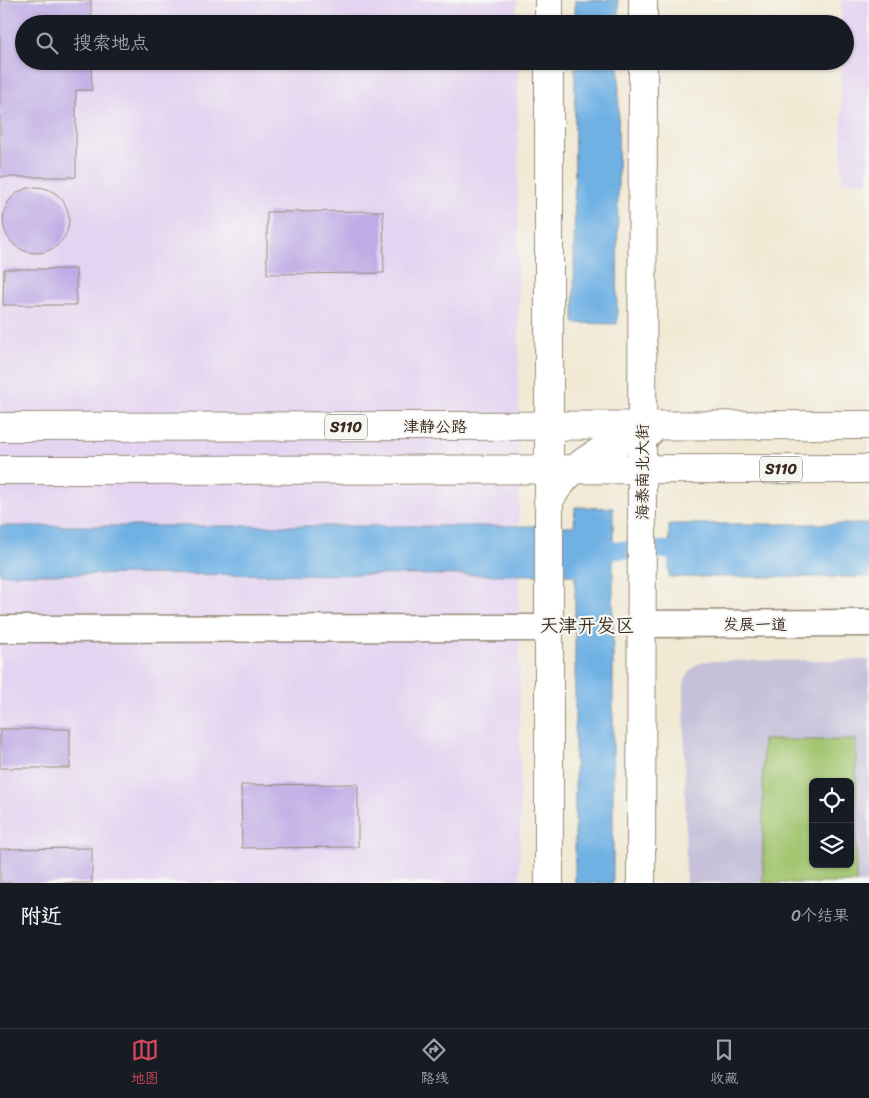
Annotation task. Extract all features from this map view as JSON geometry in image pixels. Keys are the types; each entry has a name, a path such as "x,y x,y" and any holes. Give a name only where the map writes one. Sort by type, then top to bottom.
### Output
{"main road":[{"path":"549,0 549,15"},
{"path":"643,0 643,15"},
{"path":"549,70 548,426 560,469 548,502 549,883"},
{"name":"海泰南北大街","path":"641,883 642,70"},
{"name":"津静公路","path":"0,427 548,426 642,430 692,425 869,425"},
{"path":"560,469 642,430"},
{"path":"642,502 654,480 661,475 692,469"},
{"name":"S110","path":"0,470 869,469"},
{"name":"发展一道","path":"641,624 869,623"},
{"path":"0,629 548,628"}],"shaded area":[{"path":"0,0 517,0 517,15 15,15 15,70 518,70 520,883 0,883"},
{"path":"841,0 869,0 869,182 842,181 841,70 854,70 854,15 841,15"},
{"path":"869,660 869,883 686,883 684,683 689,672 696,665 706,661"}],"green space":[{"path":"763,740 856,740 856,883 763,883"}],"water":[{"path":"575,0 618,0 619,15 575,15"},
{"path":"575,70 619,70 617,324 574,323"},
{"path":"575,507 613,508 613,883 575,883 575,575 0,574 0,526 574,526"},
{"path":"669,524 869,524 869,577 669,577"}],"building":[{"path":"0,0 91,0 91,15 15,15 15,70 91,70 92,90 76,90 76,177 0,177"},
{"path":"36,187 49,189 64,202 67,207 69,220 67,233 54,248 49,251 36,253 23,251 8,238 5,233 3,220 5,207 18,192 23,189"},
{"path":"383,211 384,273 267,274 267,212"},
{"path":"4,269 76,269 76,305 3,305"},
{"path":"0,729 70,729 70,768 0,768"},
{"path":"358,784 358,847 242,848 241,785"},
{"path":"92,848 92,883 0,883 0,849"}],"waterway":[{"path":"590,550 692,550"}],"district":[{"name":"天津开发区","path":"587,625"}]}
